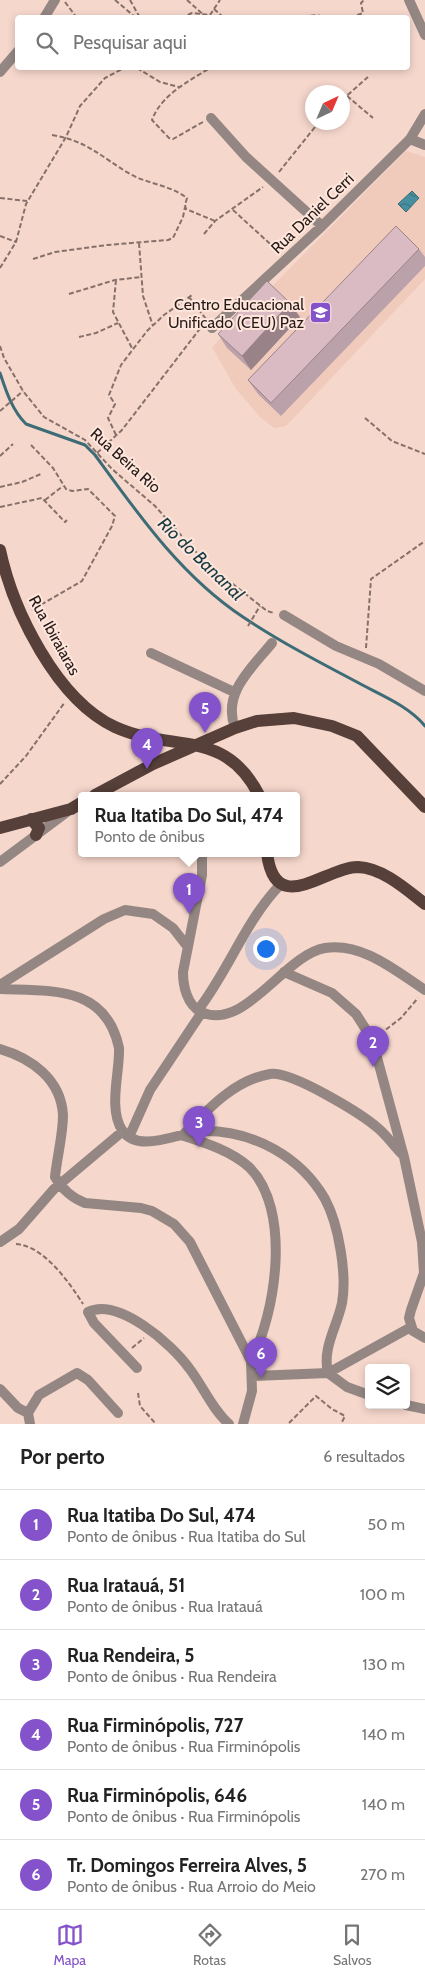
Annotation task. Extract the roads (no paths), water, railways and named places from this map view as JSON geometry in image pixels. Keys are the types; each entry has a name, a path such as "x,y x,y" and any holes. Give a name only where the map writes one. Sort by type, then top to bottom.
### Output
{"main road":[{"name":"Rua Ibiraiaras","path":"0,550 6,576 24,615 54,675 70,693 102,720 121,729 148,736 196,744 228,757 247,776 257,792"},
{"path":"107,792 196,744 235,728 278,718 308,720 347,730 356,736 425,806"},
{"path":"0,828 76,806"},
{"path":"31,818 38,828 36,835"},
{"path":"268,857 272,873 282,884 299,887 357,867 368,869 384,876 425,904"}],"street":[{"path":"46,15 55,0"},
{"path":"409,0 425,35"},
{"path":"0,72 15,54"},
{"name":"Rua Daniel Cerri","path":"210,324 286,260 322,226 410,139 425,114"},
{"path":"211,118 246,157 322,226"},
{"path":"410,139 425,145"},
{"path":"284,615 336,646 364,658 425,691"},
{"path":"235,728 230,716 234,692 272,643"},
{"path":"151,653 234,692"},
{"path":"0,862 76,806"},
{"path":"202,857 202,875 187,946 183,982 189,1000 200,1011 214,1016 234,1011 256,997 308,953 325,948 346,947 382,962 422,994"},
{"path":"5,1243 60,1185 126,1134 150,1090 227,968 255,918 282,884"},
{"path":"0,987 104,919 125,910 137,910 153,914 173,928 187,946"},
{"path":"284,972 332,994 356,1014 372,1039 404,1157 422,1242 423,1285 410,1310 411,1327 418,1335 425,1338"},
{"path":"0,987 75,994 85,999 105,1016 117,1037 119,1048 116,1106 126,1134"},
{"path":"0,1048 33,1063 54,1087 61,1103 63,1115 55,1177 60,1185 77,1200 85,1203 141,1208 164,1216 190,1242 251,1361 252,1392 242,1424"},
{"path":"183,1136 225,1094 252,1080 273,1074 298,1081 337,1101 378,1128 404,1157"},
{"path":"126,1134 147,1141 183,1136 204,1130 236,1135 271,1147 294,1162 308,1176 325,1200 340,1242 343,1293 328,1348 326,1359 328,1373 347,1387 365,1393"},
{"path":"183,1136 219,1148 249,1168 263,1190 270,1211 276,1247 275,1274 266,1323 260,1344 251,1361"},
{"path":"137,1368 94,1323 88,1312 97,1308 108,1309 134,1320 154,1334 188,1366 229,1424"},
{"path":"252,1376 328,1373 411,1327"},
{"path":"30,1424 28,1413 39,1395 77,1373 88,1380 118,1413"},
{"path":"0,1388 18,1408 28,1413"},
{"path":"410,1406 425,1409"}],"water":[{"path":"412,191 419,198 406,212 398,204"}],"waterway":[{"name":"Rio do Bananal","path":"0,373 7,393 21,419 26,424 85,445 95,455 162,543 200,583 221,601 284,643 401,706 425,726"}],"place":[{"name":"Centro Educacional Unificado (CEU) Paz","path":"320,313"},
{"name":"Rua Firminópolis, 646","path":"205,733"},
{"name":"Rua Firminópolis, 727","path":"147,769"},
{"name":"Rua Itatiba Do Sul, 474","path":"189,914"},
{"name":"Rua Iratauá, 51","path":"373,1067"},
{"name":"Rua Rendeira, 5","path":"199,1147"},
{"name":"Tr. Domingos Ferreira Alves, 5","path":"261,1378"}]}
